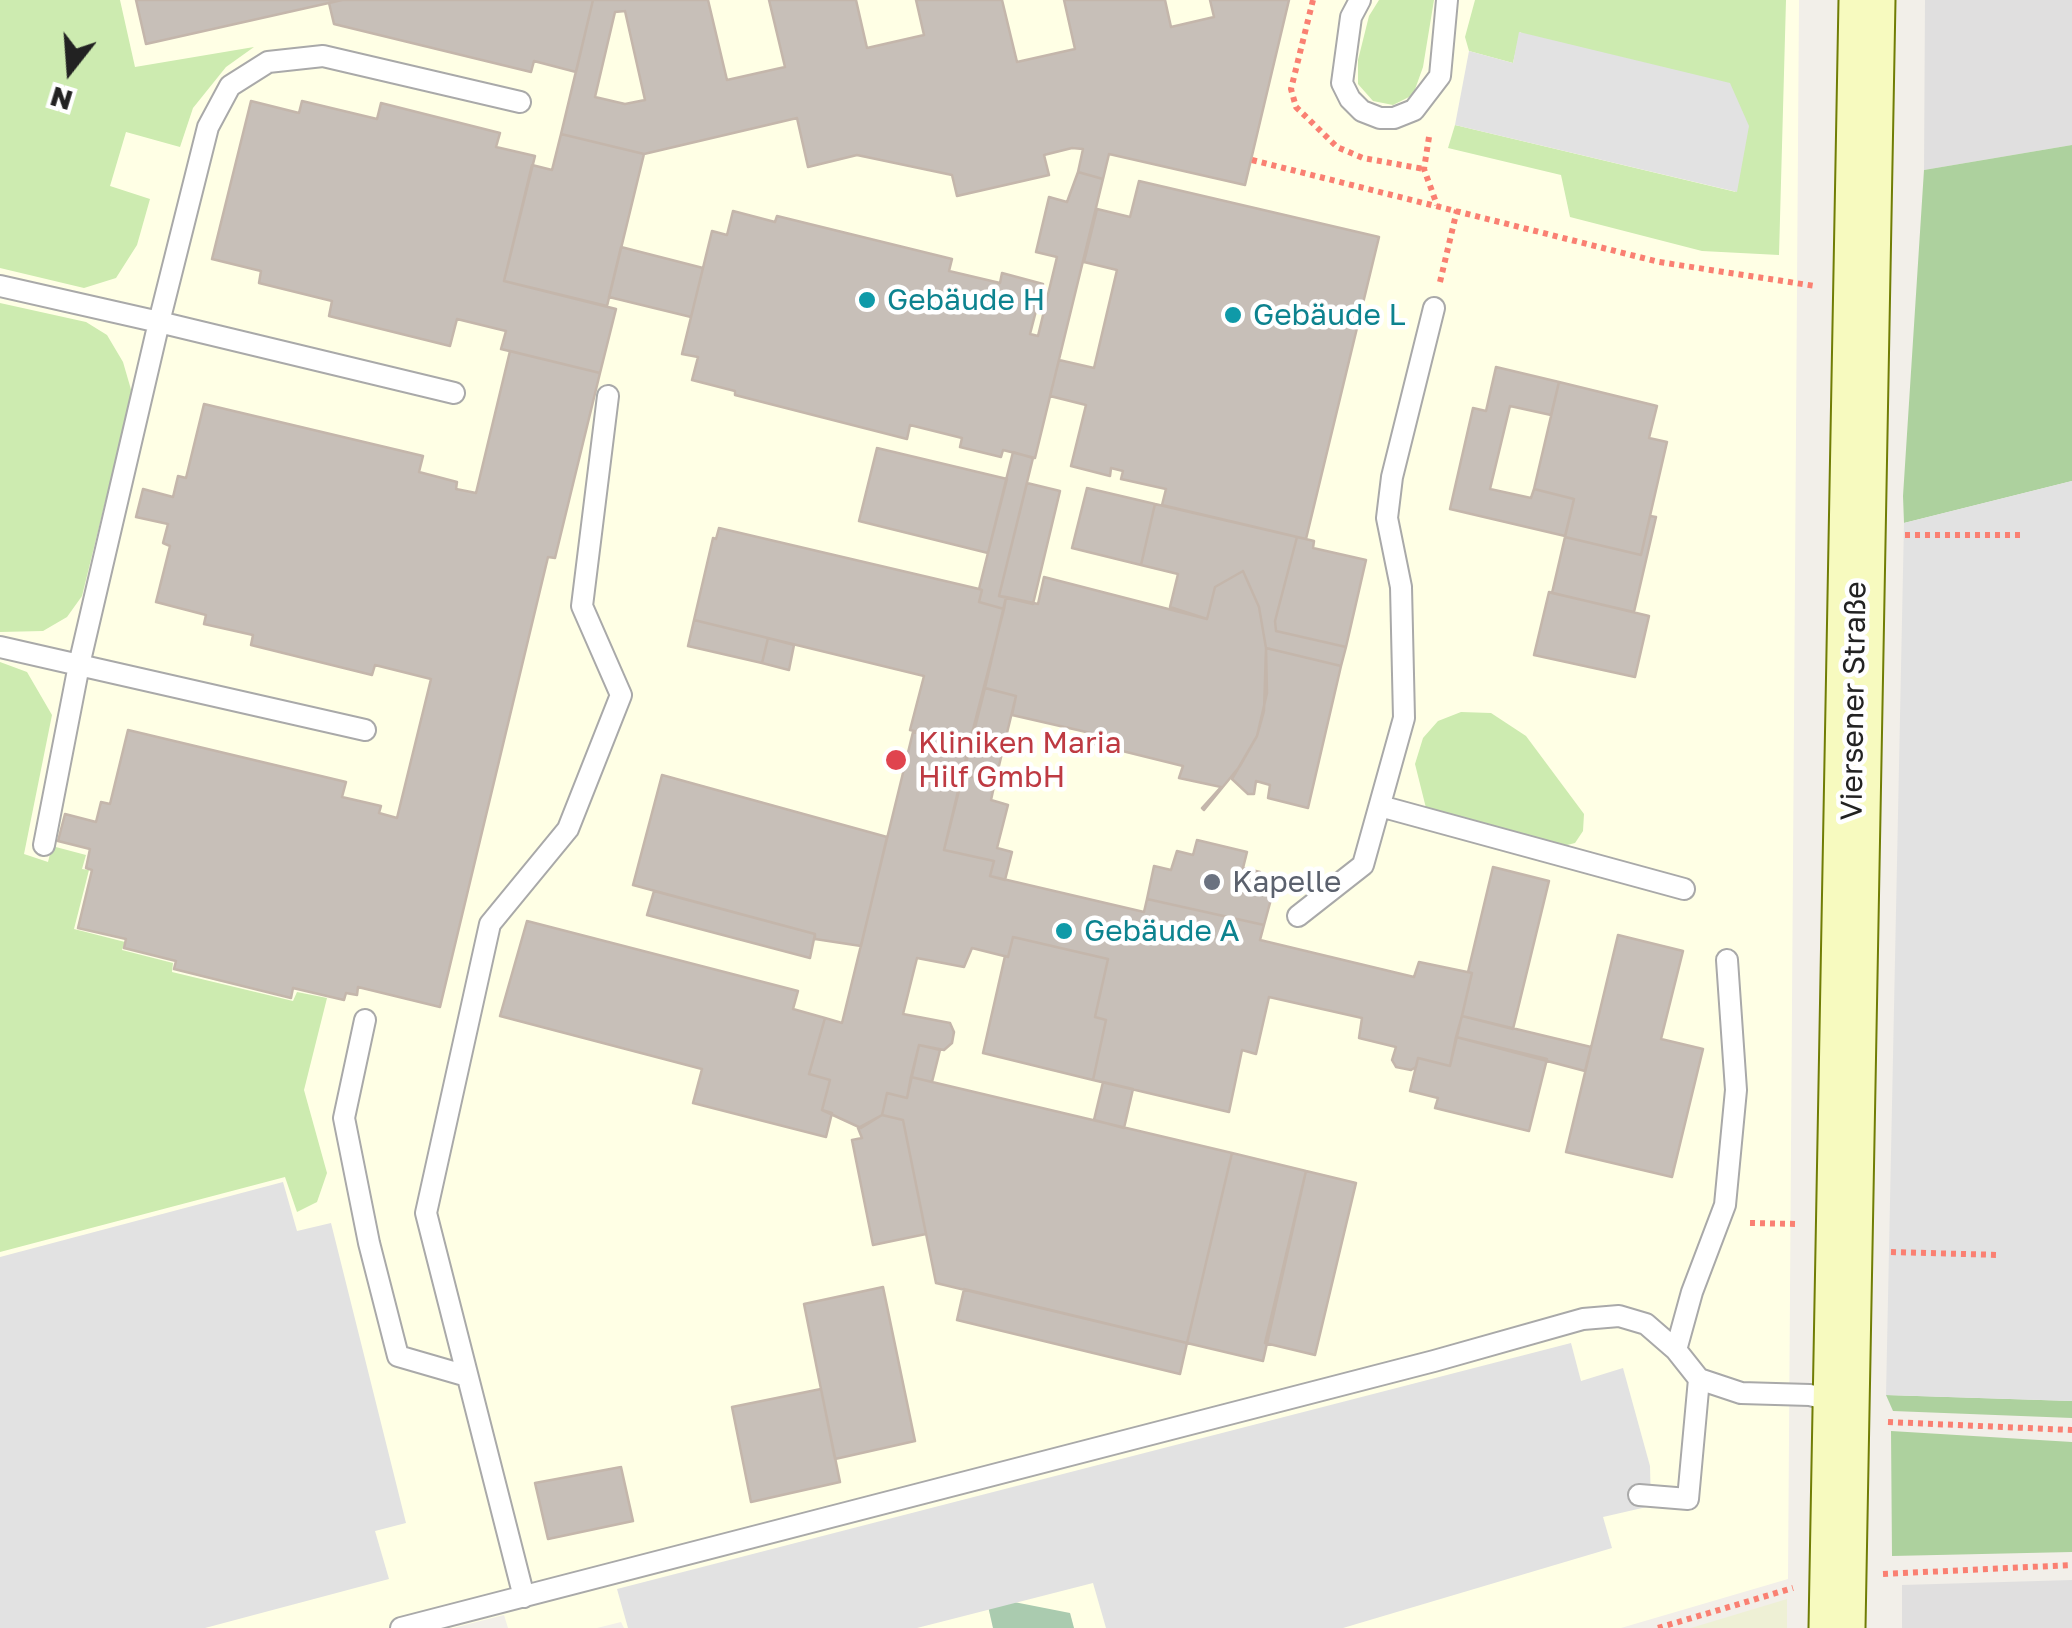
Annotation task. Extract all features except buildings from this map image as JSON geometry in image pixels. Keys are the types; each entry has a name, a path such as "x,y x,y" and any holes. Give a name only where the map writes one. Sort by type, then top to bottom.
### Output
{"main road":[{"name":"Viersener Straße","path":"1837,1602 1867,0"}],"lane":[{"path":"1360,0 1351,17 1342,83 1362,111 1380,118 1406,115 1440,76 1448,0"},
{"path":"44,845 79,664 159,322 208,127 230,86 268,62 323,56 520,102"},
{"path":"0,286 454,393"},
{"path":"1298,916 1363,865 1404,718 1401,588 1387,518 1392,477 1434,308"},
{"path":"524,1596 426,1214 490,924 568,829 621,696 582,606 608,396"},
{"path":"0,647 365,730"},
{"path":"1380,806 1684,890"},
{"path":"1676,1350 1692,1292 1725,1206 1736,1090 1727,960"},
{"path":"365,1020 344,1118 369,1243 398,1356 467,1376"},
{"path":"401,1628 1583,1319 1620,1316 1646,1324 1676,1350 1699,1379 1742,1394 1810,1395 1840,1402"},
{"path":"1639,1496 1688,1498 1699,1379"}],"path":[{"path":"1437,205 1424,169 1440,76"},
{"path":"1252,160 1660,262 1861,290"},
{"path":"1434,308 1457,210"},
{"path":"1856,557 1886,534 2023,535"},
{"path":"1719,1222 1811,1224"},
{"path":"1876,1251 2000,1255"},
{"path":"1840,1402 1875,1421 2072,1430"},
{"path":"1658,1628 2072,1565"}],"shaded area":[{"name":"Kliniken Maria Hilf GmbH","path":"0,0 1799,0 1788,1579 1621,1628 1074,1628 1070,1613 988,1606 993,1628 624,1628 621,1622 597,1628 508,1628 504,1615 453,1628 0,1628"},
{"path":"1925,0 2072,0 2072,145 1924,170"},
{"path":"1519,32 1730,83 1749,126 1737,192 1455,125 1469,51 1513,63"},
{"path":"2072,481 2072,1401 1886,1395 1904,523"},
{"path":"283,1182 297,1231 331,1223 406,1523 375,1531 389,1579 205,1628 0,1628 0,1257"},
{"path":"1571,1343 1581,1381 1623,1368 1650,1466 1651,1506 1603,1517 1612,1548 1343,1628 1106,1628 1093,1583 917,1628 628,1628 617,1589"},
{"path":"2072,1580 2072,1628 1902,1628 1902,1585"},
{"path":"1787,1599 1787,1628 1691,1628"},
{"path":"1014,1602 1070,1613 1074,1628 993,1628 988,1606"}],"green space":[{"path":"0,0 120,0 135,67 254,47 226,67 193,108 180,147 126,132 110,186 150,199 137,245 116,278 84,288 0,268"},
{"path":"1379,0 1434,0 1423,67 1413,95 1393,105 1373,101 1358,84 1358,60 1369,16"},
{"path":"1475,0 1786,0 1779,255 1702,251 1570,217 1561,175 1448,148 1455,125 1736,192 1520,32 1513,63 1469,51 1465,37"},
{"path":"2072,145 2072,481 1904,523 1924,170"},
{"path":"0,303 86,322 107,335 123,362 132,393 82,596 67,617 43,631 0,632"},
{"path":"0,662 27,672 52,715 24,854 48,862 52,846 86,855 82,869 89,870 74,929 125,942 122,950 173,963 172,972 293,1001 297,992 327,998 304,1090 327,1173 317,1202 297,1212 285,1177 0,1252"},
{"path":"1461,712 1491,713 1526,736 1584,814 1583,831 1575,843 1563,846 1426,808 1415,764 1423,738 1438,721"},
{"path":"1886,1395 2072,1401 2072,1418 1893,1411"},
{"path":"1891,1431 2072,1442 2072,1552 1892,1556"}],"place":[{"name":"Gebäude H","path":"867,300"},
{"name":"Gebäude L","path":"1233,315"},
{"name":"Kliniken Maria Hilf GmbH","path":"896,760"},
{"name":"Kapelle","path":"1212,882"},
{"name":"Gebäude A","path":"1064,931"}]}
